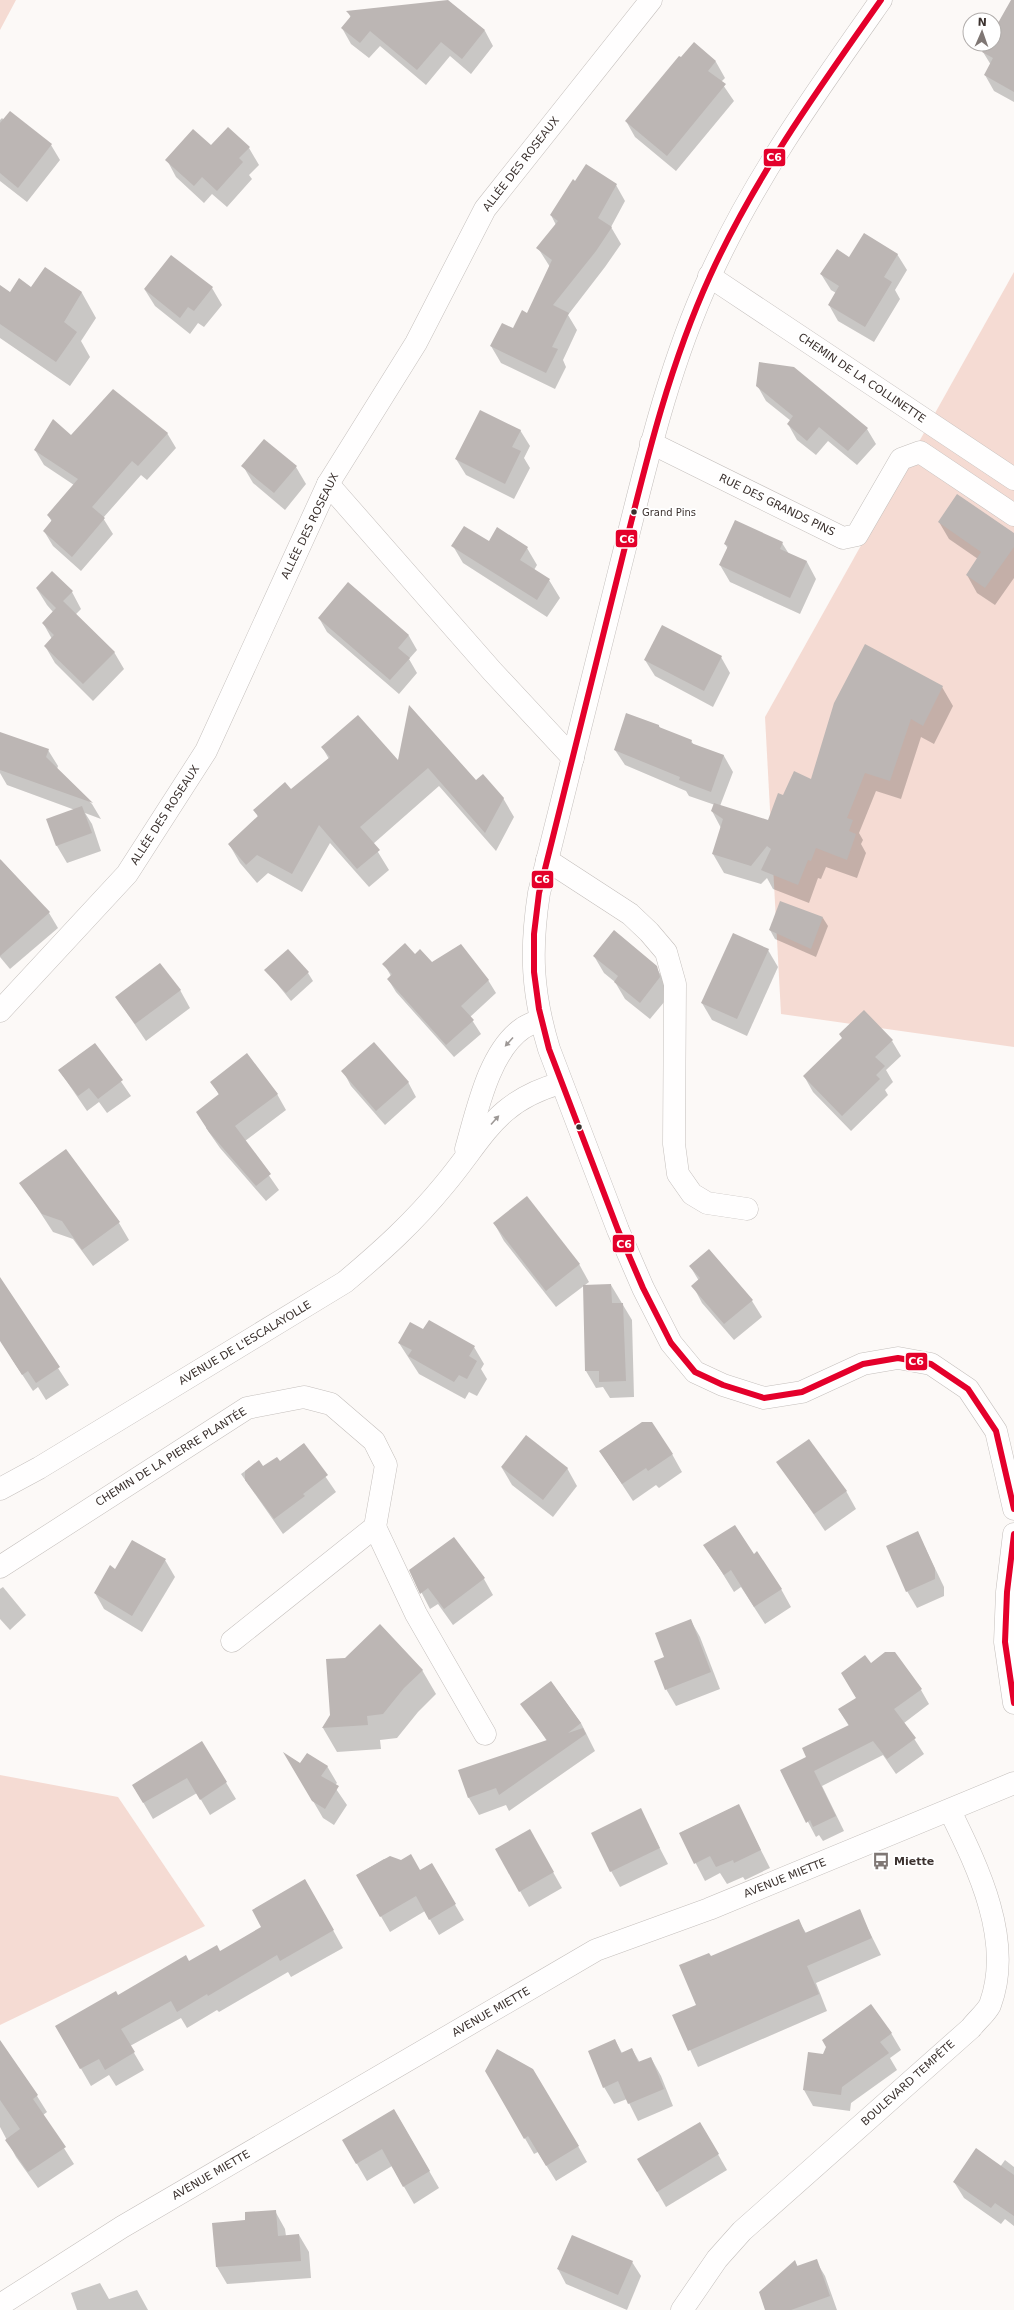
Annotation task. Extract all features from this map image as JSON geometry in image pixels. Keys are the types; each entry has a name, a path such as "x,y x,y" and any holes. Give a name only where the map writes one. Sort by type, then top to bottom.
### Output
{"street":[{"name":"ALLÉE DES ROSEAUX","path":"0,1011 127,874 206,751 328,484 416,343 485,209 651,0"},
{"path":"881,0 819,88 776,153 733,229 709,276 673,367 651,444 547,860 534,924 534,983 540,1020 561,1083 615,1223 643,1288 671,1343 695,1372 723,1385 764,1398 802,1392 863,1364 898,1358 931,1364 968,1389 996,1431 1014,1509"},
{"name":"CHEMIN DE LA COLLINETTE","path":"709,276 1014,479"},
{"name":"RUE DES GRANDS PINS","path":"651,444 844,538 857,535 901,459 920,452 1014,515"},
{"path":"328,484 492,671 573,758"},
{"path":"547,860 630,914 649,932 666,952 675,984 674,1144 678,1174 692,1194 707,1204 747,1209"},
{"name":"AVENUE DE L'ESCALAYOLLE","path":"462,1162 491,1073 499,1056 523,1028 540,1020"},
{"name":"AVENUE DE L'ESCALAYOLLE","path":"0,1489 39,1468 345,1282 390,1245 445,1184 497,1118 510,1105 526,1095 561,1083"},
{"name":"CHEMIN DE LA PIERRE PLANTÉE","path":"0,1567 246,1408 304,1397 331,1404 374,1441 386,1465 375,1527"},
{"path":"232,1641 375,1527 416,1614 485,1734"},
{"path":"1014,1534 1007,1592 1014,1703"},
{"name":"AVENUE MIETTE","path":"0,2305 122,2227 596,1950 708,1909 950,1811 1014,1783"},
{"name":"BOULEVARD TEMPÊTE","path":"682,2310 705,2275 742,2231 971,2028 990,2005 1001,1977 1004,1949 998,1917 983,1879 950,1811"}],"shaded area":[{"path":"0,0 16,0 0,30"},
{"path":"1014,272 1014,1047 781,1014 765,717"},
{"path":"0,1775 118,1797 205,1926 0,2025"}],"building":[{"path":"448,0 485,30 462,59 441,42 417,70 370,31 360,43 341,28 351,16 346,11"},
{"path":"1011,0 1014,0 1014,92 984,75 993,58 982,52 1002,52 1002,16"},
{"path":"694,42 716,61 708,71 726,84 667,156 625,121 679,56 681,57"},
{"path":"10,111 52,144 18,188 0,173 0,123"},
{"path":"228,127 250,147 239,158 243,162 217,191 202,177 194,186 165,160 193,129 211,145"},
{"path":"586,164 617,184 598,218 612,227 596,251 553,305 569,313 552,347 558,349 546,373 490,346 502,323 513,328 522,310 527,313 552,260 536,248 558,221 550,215 573,179 575,181"},
{"path":"864,233 898,254 884,277 892,282 865,327 828,305 839,286 820,274 837,249 849,257"},
{"path":"171,255 213,287 194,311 188,307 180,318 144,289"},
{"path":"45,267 82,292 64,322 77,332 56,362 0,324 0,285 10,292 19,278 31,287"},
{"path":"759,362 794,367 868,428 848,451 819,427 807,441 787,424 793,416 756,386"},
{"path":"113,389 168,433 138,466 132,461 92,507 105,518 72,557 43,531 52,520 47,515 78,479 34,450 53,419 71,435"},
{"path":"480,410 521,430 512,447 521,451 505,484 455,459"},
{"path":"264,439 297,466 274,493 241,466"},
{"path":"957,494 1014,533 1014,547 985,588 966,575 981,552 938,522"},
{"path":"735,520 783,542 780,549 807,561 790,598 719,565 728,546 724,544"},
{"path":"464,526 489,541 497,527 528,547 520,560 550,579 537,600 451,546"},
{"path":"52,571 73,591 63,601 115,652 83,684 44,646 54,635 42,623 56,608 36,588"},
{"path":"348,582 409,635 398,648 410,658 390,680 318,618"},
{"path":"662,625 722,656 704,691 644,660"},
{"path":"865,644 943,686 923,726 911,719 890,781 865,773 847,818 853,820 849,831 856,834 847,860 816,848 811,861 808,860 798,885 761,870 771,849 767,846 751,866 712,854 723,819 711,811 714,803 768,820 778,793 783,795 794,771 811,779 834,703"},
{"path":"409,705 476,780 483,774 504,798 485,833 428,768 360,827 380,850 357,869 319,825 292,874 257,855 246,865 228,844 258,816 253,810 285,782 291,789 330,757 321,747 358,715 398,760"},
{"path":"626,713 659,725 659,727 692,740 691,743 724,755 711,792 679,780 680,777 614,750"},
{"path":"0,732 49,749 46,757 93,803 0,770"},
{"path":"82,806 92,833 56,846 46,819"},
{"path":"0,859 50,912 0,956"},
{"path":"780,901 823,917 811,949 769,930"},
{"path":"614,930 657,966 660,977 640,1003 614,982 618,976 593,956"},
{"path":"733,933 769,949 737,1019 701,1003"},
{"path":"405,943 415,954 420,949 432,962 461,944 489,980 461,1006 474,1020 446,1045 387,979 392,974 382,964"},
{"path":"288,949 309,972 286,993 264,970"},
{"path":"160,963 181,990 135,1024 115,997"},
{"path":"864,1010 893,1040 875,1057 885,1066 876,1075 880,1079 842,1116 803,1076 842,1038 839,1034"},
{"path":"374,1042 409,1082 376,1111 341,1071"},
{"path":"95,1043 123,1080 98,1099 89,1088 78,1096 58,1070"},
{"path":"247,1053 278,1094 235,1126 271,1174 256,1186 209,1132 196,1112 219,1094 210,1082"},
{"path":"66,1149 120,1222 82,1250 62,1221 42,1214 19,1183"},
{"path":"527,1196 580,1264 546,1291 493,1223"},
{"path":"709,1249 753,1300 724,1324 691,1286 700,1278 689,1266"},
{"path":"0,1277 60,1367 36,1383 28,1371 22,1375 0,1341"},
{"path":"611,1284 612,1303 623,1303 626,1381 599,1382 599,1371 585,1371 583,1285"},
{"path":"429,1320 475,1346 469,1356 477,1361 467,1379 459,1375 454,1382 408,1356 412,1350 398,1343 410,1322 423,1329"},
{"path":"642,1422 652,1422 673,1454 648,1471 646,1468 622,1484 599,1451"},
{"path":"526,1435 568,1468 543,1500 501,1467"},
{"path":"809,1439 847,1491 814,1514 776,1462"},
{"path":"304,1443 328,1475 303,1494 305,1496 274,1519 245,1480 245,1471 259,1460 263,1466 277,1457 280,1461"},
{"path":"735,1525 754,1554 757,1551 782,1589 754,1607 731,1570 724,1575 703,1545"},
{"path":"918,1531 935,1569 935,1579 906,1592 886,1546"},
{"path":"454,1537 485,1578 444,1609 428,1588 420,1594 409,1570"},
{"path":"132,1540 166,1559 132,1616 94,1593 110,1565 115,1569"},
{"path":"691,1619 711,1672 665,1690 654,1661 664,1657 655,1633"},
{"path":"380,1624 423,1670 404,1688 383,1714 367,1716 368,1725 322,1728 330,1715 326,1659 345,1658"},
{"path":"885,1652 895,1652 922,1689 894,1709 916,1738 887,1759 873,1741 814,1771 836,1816 813,1827 810,1820 806,1823 780,1770 806,1757 802,1748 849,1725 838,1709 856,1698 841,1673 865,1655 871,1663"},
{"path":"551,1681 581,1723 568,1733 583,1728 586,1734 499,1795 496,1788 468,1798 458,1770 547,1740 520,1704"},
{"path":"202,1741 227,1782 200,1800 187,1778 143,1803 132,1785"},
{"path":"283,1752 300,1763 307,1753 328,1766 321,1776 339,1786 325,1809 312,1801"},
{"path":"739,1804 761,1850 734,1863 733,1860 716,1867 710,1856 694,1864 679,1833"},
{"path":"641,1808 660,1848 610,1872 591,1833"},
{"path":"530,1829 554,1872 519,1892 495,1849"},
{"path":"411,1854 420,1870 432,1863 456,1904 429,1920 416,1896 380,1917 356,1875 390,1856 401,1860"},
{"path":"305,1879 334,1930 280,1961 277,1955 208,1996 207,1994 177,2012 171,2001 121,2029 135,2052 105,2070 99,2059 80,2069 55,2026 116,1991 118,1995 186,1955 189,1961 217,1945 220,1951 261,1927 252,1910"},
{"path":"860,1909 872,1938 807,1966 819,1994 688,2051 672,2015 696,2005 679,1965 709,1953 711,1956 799,1919 805,1933"},
{"path":"871,2004 892,2033 880,2042 889,2053 842,2087 841,2095 803,2090 808,2052 823,2054 826,2047 822,2040"},
{"path":"615,2039 621,2053 632,2048 638,2062 651,2057 664,2089 628,2104 618,2081 603,2088 588,2051"},
{"path":"0,2040 38,2095 33,2099 66,2147 28,2172 5,2140 20,2129 0,2100"},
{"path":"497,2049 533,2069 579,2146 546,2166 528,2136 524,2139 485,2071"},
{"path":"394,2109 430,2171 403,2187 382,2149 356,2164 342,2140"},
{"path":"700,2122 719,2154 657,2192 637,2159"},
{"path":"976,2148 1014,2175 1014,2216 995,2203 991,2208 953,2182"},
{"path":"276,2210 278,2236 299,2234 301,2261 216,2267 212,2223 245,2220 245,2212"},
{"path":"572,2235 633,2261 618,2295 557,2269"},
{"path":"817,2259 830,2296 791,2310 765,2310 759,2292 795,2260 797,2266"}],"transit line":[{"name":"C6","path":"881,0 834,66 789,134 747,203 710,276 682,346 659,418 639,490 539,893 534,934 534,972 539,1009 549,1049 618,1230 643,1288 671,1343 695,1372 723,1385 764,1398 802,1392 863,1364 898,1358 931,1364 968,1389 996,1431 1014,1509"},
{"name":"C6","path":"1014,1534 1007,1592 1005,1642 1014,1703"}],"place":[{"name":"Grand Pins","path":"634,512"},
{"name":"Miette","path":"881,1861"}]}
